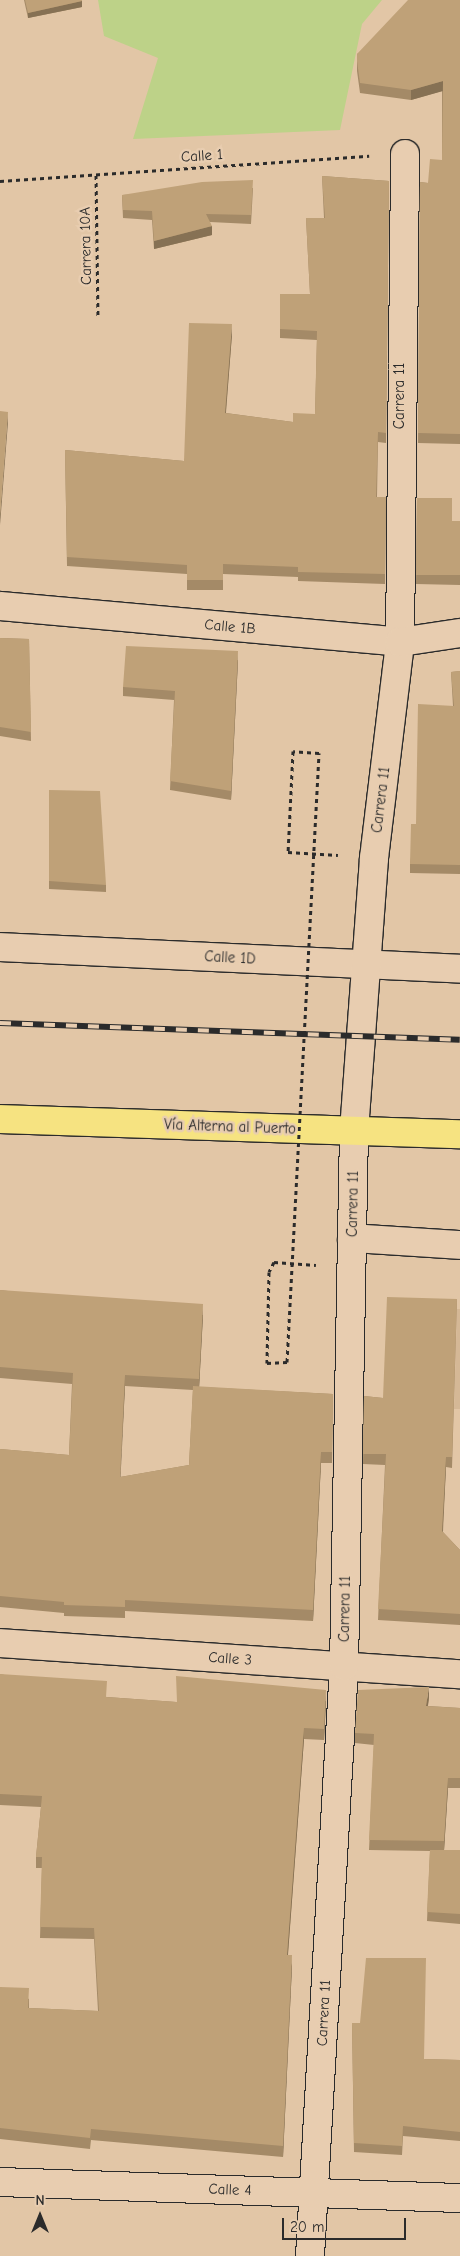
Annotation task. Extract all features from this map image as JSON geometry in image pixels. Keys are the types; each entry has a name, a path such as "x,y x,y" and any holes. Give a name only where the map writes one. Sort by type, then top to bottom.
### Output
{"main road":[{"name":"Vía Alterna al Puerto","path":"0,1119 460,1134"}],"street":[{"name":"Carrera 11","path":"310,2256 344,1666 354,1131 374,858 400,642 405,154"},
{"name":"Calle 1B","path":"0,606 400,642 460,633"},
{"name":"Calle 1D","path":"0,947 460,969"},
{"path":"352,1238 460,1245"},
{"name":"Calle 3","path":"0,1643 460,1674"},
{"name":"Calle 4","path":"0,2182 460,2198"}],"path":[{"name":"Calle 1","path":"0,181 405,154"},
{"name":"Carrera 10A","path":"96,175 98,316"},
{"path":"352,1266 274,1262 269,1272 267,1363 287,1362 319,753 293,751 288,852 374,858"}],"shaded area":[{"path":"457,1309 460,1309 460,1409 454,1409"}],"green space":[{"path":"98,0 382,0 362,24 340,130 133,139 158,58 104,36"}],"building":[{"path":"25,0 82,0 82,1 28,13"},
{"path":"408,0 460,0 460,434 418,433 420,182 428,183 430,159 442,160 443,81 411,90 360,83 357,61 357,54"},
{"path":"322,176 389,181 386,433 378,432 376,497 386,497 385,574 298,572 298,567 223,564 223,580 187,580 187,565 67,557 65,450 184,461 189,323 232,324 225,413 293,422 293,413 315,414 317,331 280,329 280,294 310,294 306,218 325,218"},
{"path":"253,180 251,215 206,214 212,226 154,241 152,211 123,210 122,195 202,182"},
{"path":"0,411 8,412 0,515"},
{"path":"417,498 452,498 452,521 460,521 460,575 416,575"},
{"path":"0,638 29,639 31,732 0,727"},
{"path":"126,646 238,651 231,791 170,781 175,691 123,687"},
{"path":"460,671 460,865 410,864 411,824 416,824 418,704 454,706 451,672"},
{"path":"49,790 100,791 106,885 49,881"},
{"path":"0,1290 203,1304 199,1379 125,1375 120,1477 189,1465 193,1386 333,1394 332,1452 321,1452 313,1610 125,1600 125,1607 64,1605 64,1602 0,1596 0,1449 69,1455 73,1373 0,1367"},
{"path":"387,1297 457,1299 452,1457 446,1457 442,1531 460,1550 460,1614 378,1609 386,1454 363,1454 364,1396 383,1398"},
{"path":"0,1674 107,1681 106,1697 177,1702 176,1676 326,1690 324,1729 304,1728 287,1955 292,1955 283,2146 91,2129 90,2138 0,2128 0,1987 29,1988 28,2008 99,2011 94,1928 40,1927 42,1857 36,1857 42,1796 0,1794"},
{"path":"429,1687 426,1706 460,1708 460,1778 448,1778 444,1841 369,1840 374,1734 355,1733 358,1690"},
{"path":"430,1850 460,1850 460,1914 427,1912"},
{"path":"366,1958 426,1958 424,2059 460,2060 460,2132 403,2126 402,2146 354,2143 352,2023 360,2023"}],"railway":[{"path":"0,1023 460,1040"}]}
